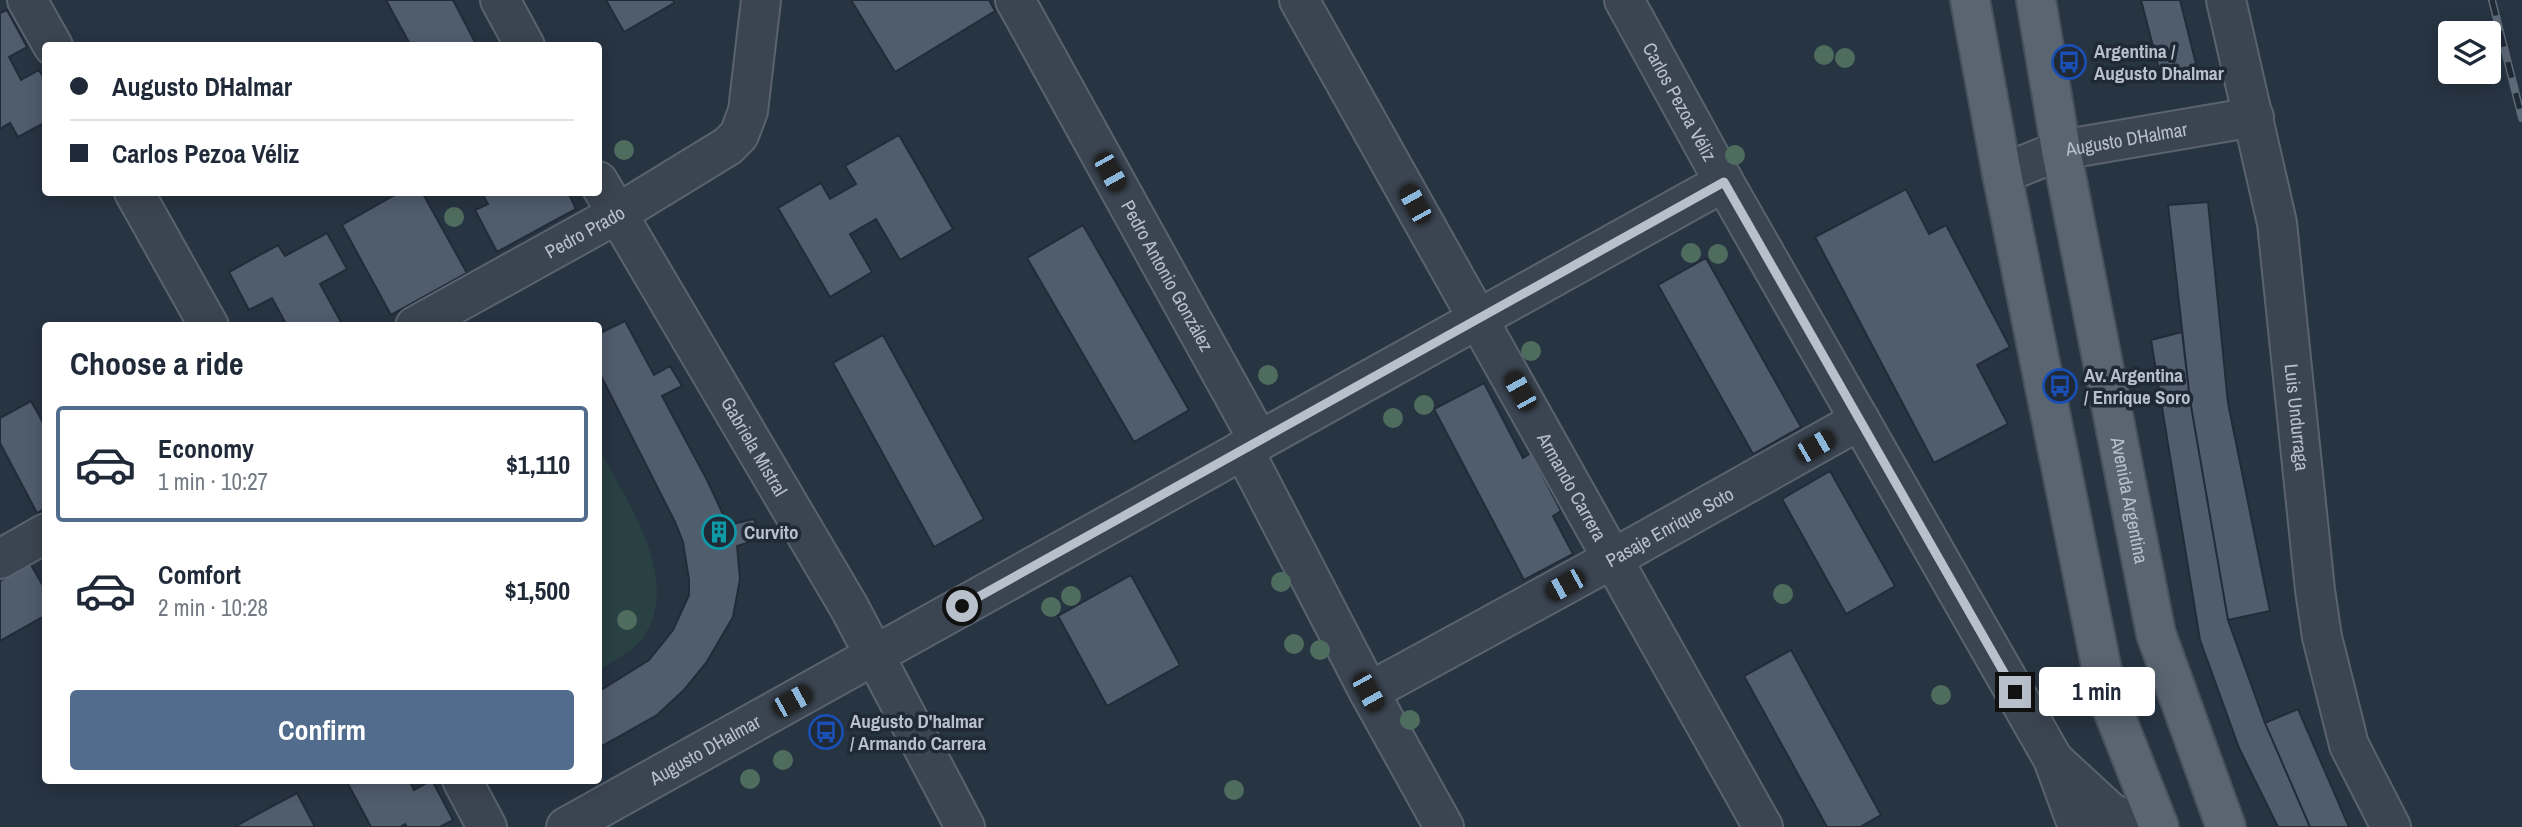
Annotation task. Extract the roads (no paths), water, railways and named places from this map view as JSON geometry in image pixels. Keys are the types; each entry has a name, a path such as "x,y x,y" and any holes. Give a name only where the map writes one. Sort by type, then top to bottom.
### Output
{"main road":[{"path":"1970,0 2002,174 2107,695 2159,827"},
{"name":"Avenida Argentina","path":"2036,0 2061,150 2156,634 2226,827"}],"street":[{"path":"27,0 50,42"},
{"path":"500,0 523,42"},
{"name":"Pedro Prado","path":"422,322 617,214 728,146 744,126 752,90 761,0"},
{"name":"Pedro Antonio González","path":"1015,0 1251,445 1368,692 1444,827"},
{"name":"Armando Carrera","path":"1299,0 1763,827"},
{"name":"Carlos Pezoa Véliz","path":"1624,0 1724,182 2053,759 2078,827"},
{"name":"Luis Undurraga","path":"2226,0 2277,223 2322,637 2349,745 2391,827"},
{"name":"Augusto D´Halmar","path":"2002,174 2061,150 2254,117"},
{"name":"Augusto D´Halmar","path":"566,827 1724,182"},
{"name":"Gabriela Mistral","path":"602,188 849,607 965,827"},
{"path":"136,196 207,322"},
{"name":"Pasaje Enrique Soto","path":"1368,692 1860,421"},
{"path":"0,559 42,535"},
{"path":"2053,759 2110,812 2141,827"},
{"path":"464,784 487,827"}],"railway":[{"path":"2492,0 2522,118"}],"place":[{"name":"Argentina / Augusto Dhalmar","path":"2069,62"},
{"name":"Av. Argentina / Enrique Soro","path":"2060,386"},
{"name":"Curvito","path":"719,532"},
{"name":"Augusto D'halmar / Armando Carrera","path":"826,732"}]}
